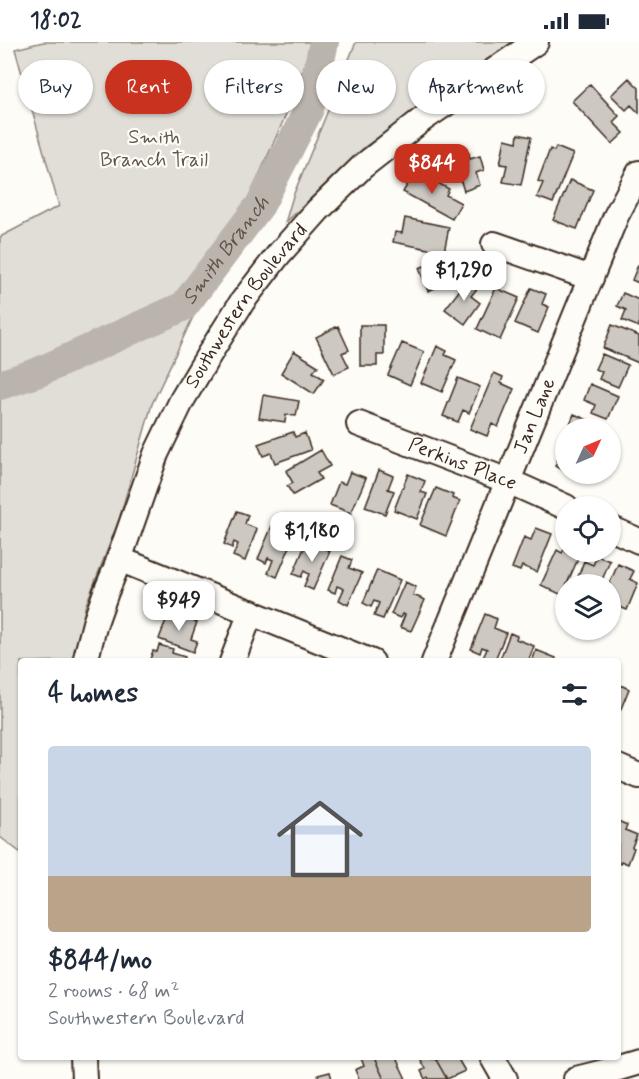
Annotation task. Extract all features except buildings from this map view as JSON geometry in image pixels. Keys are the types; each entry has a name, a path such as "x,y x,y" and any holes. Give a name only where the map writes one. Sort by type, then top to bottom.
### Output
{"street":[{"name":"Southwestern Boulevard","path":"86,658 95,623 120,559 156,453 182,400 242,302 279,254 318,210 363,166 423,119 536,42"},
{"name":"Jan Lane","path":"436,658 616,216 639,173"},
{"path":"494,244 591,278"},
{"name":"Perkins Place","path":"359,424 508,481 555,502"},
{"path":"621,533 639,541"},
{"path":"120,559 362,658"},
{"path":"234,658 251,612"},
{"path":"621,768 639,777"},
{"path":"83,1060 84,1079"},
{"path":"494,1060 505,1079"},
{"path":"576,1079 639,1062"}],"green space":[{"name":"Smith Branch Trail","path":"43,42 312,42 304,66 304,60 204,60 204,114 286,114 152,404 119,520 85,607 77,658 18,658 18,851 0,837 0,237 59,206 33,114 93,114 93,60 18,60 15,49"},
{"path":"356,42 514,42 488,60 408,60 408,114 412,114 366,146 285,223 293,196 327,114 396,114 396,60 349,60"}],"waterway":[{"name":"Smith Branch","path":"0,385 39,372 184,306 260,205 309,109 324,42"}]}
